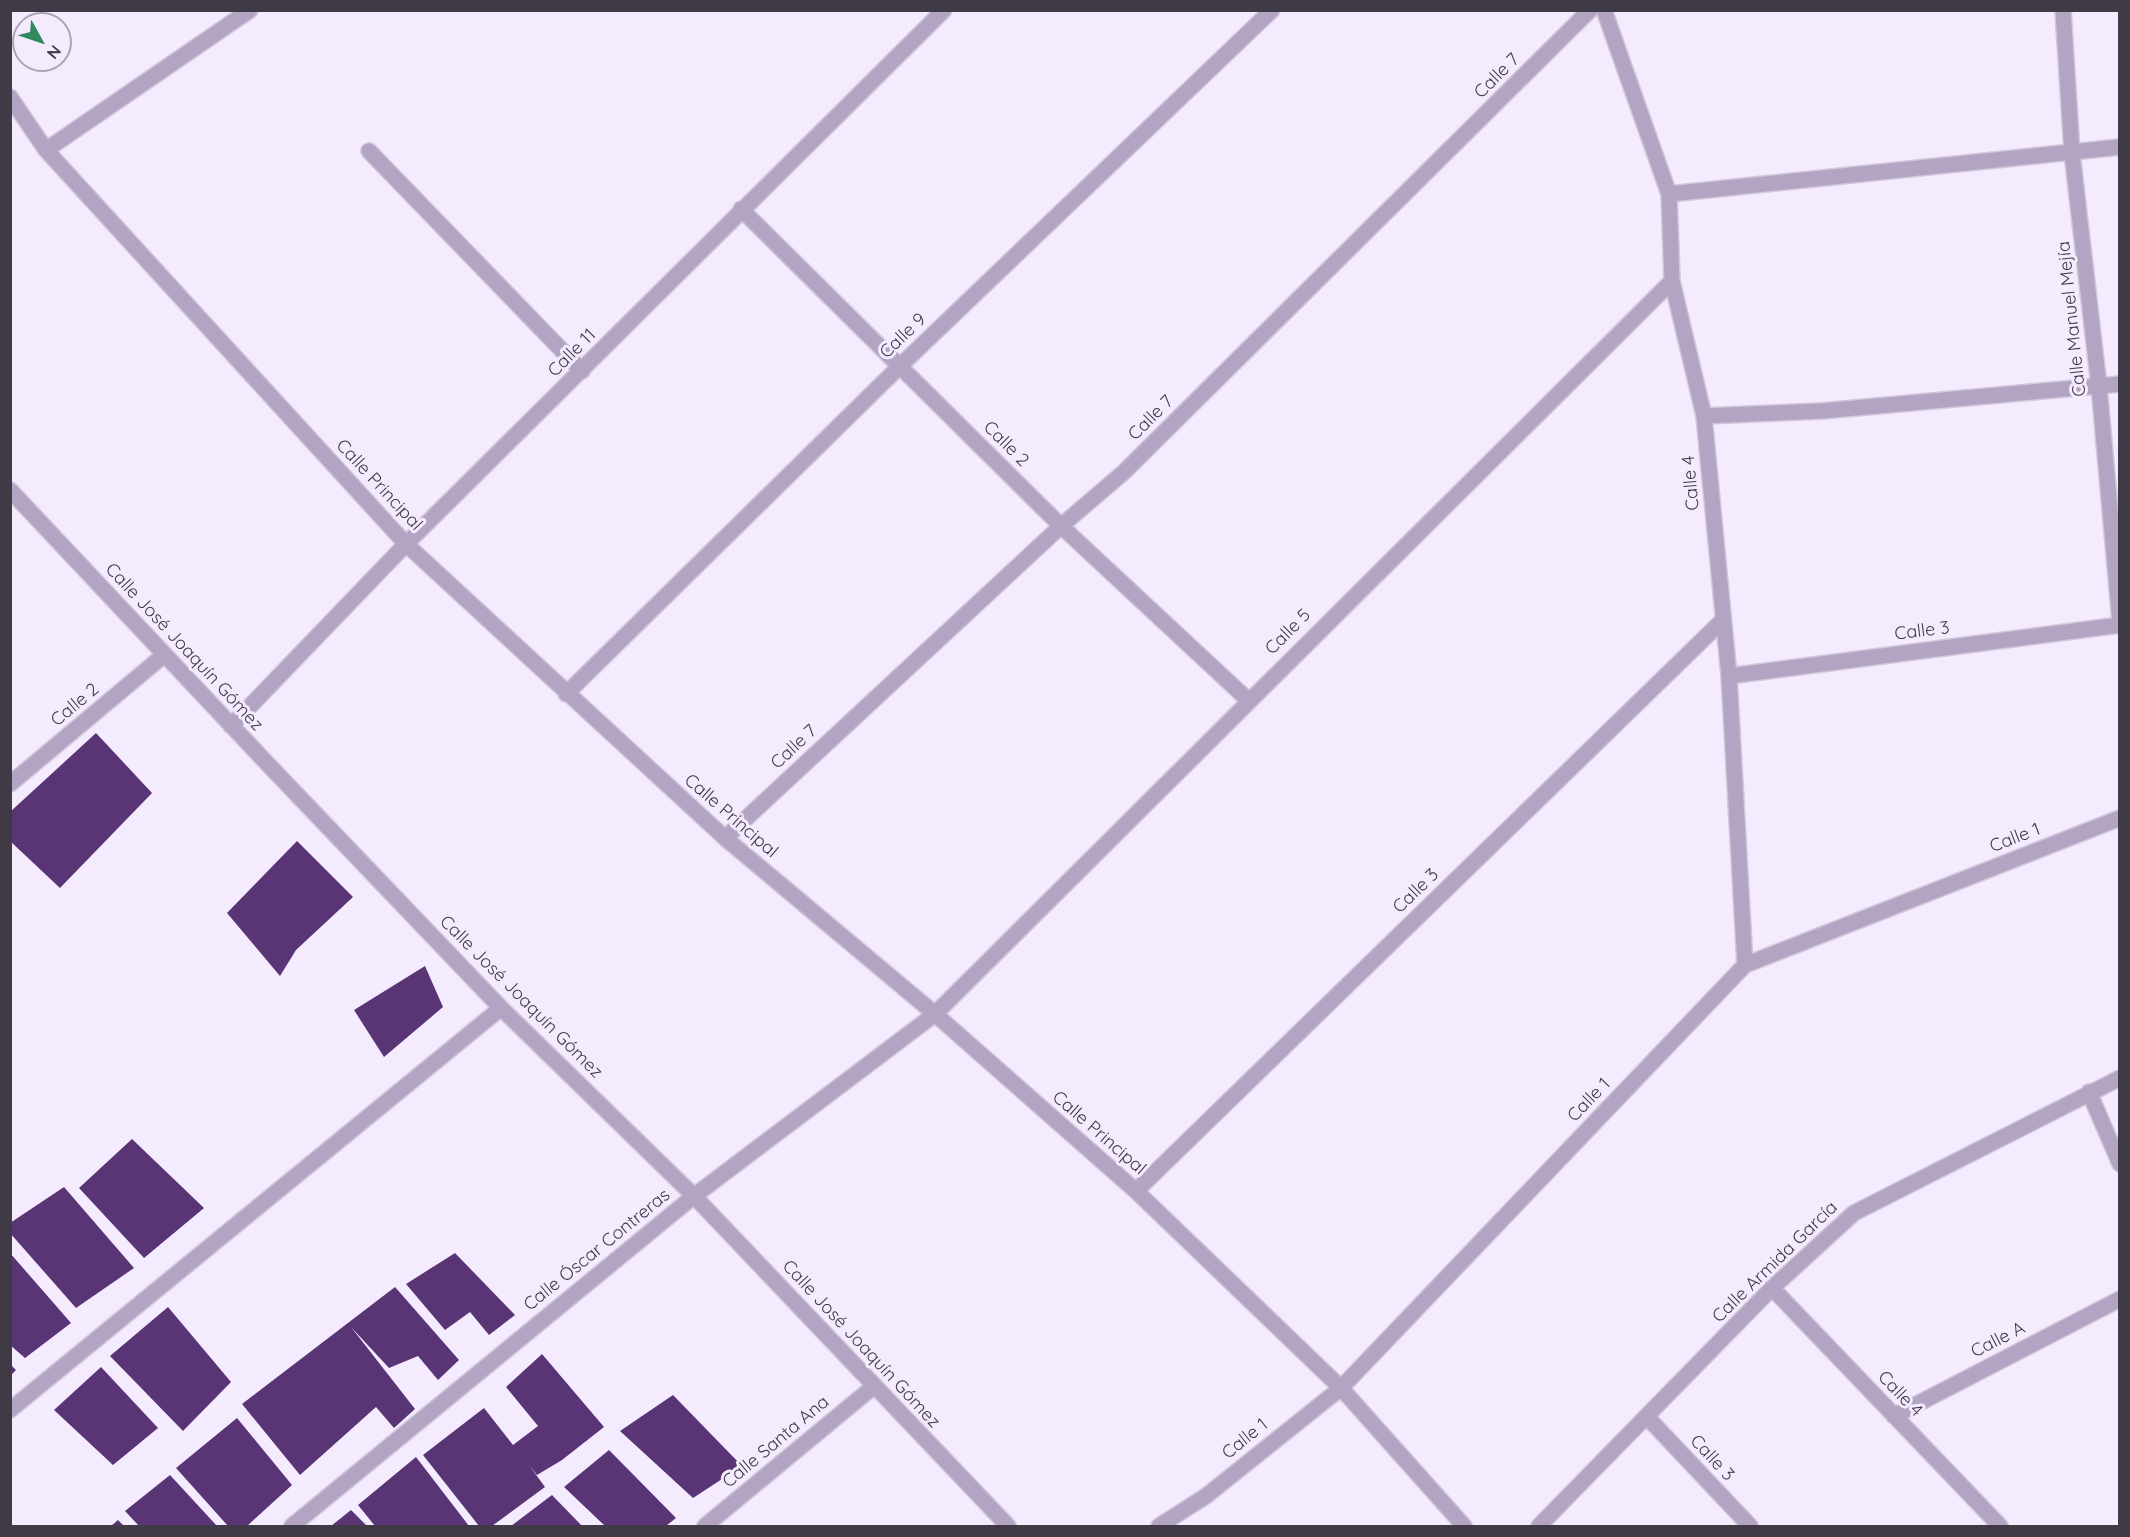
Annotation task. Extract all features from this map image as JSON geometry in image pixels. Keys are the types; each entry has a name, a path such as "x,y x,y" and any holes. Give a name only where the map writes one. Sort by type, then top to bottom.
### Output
{"street":[{"path":"46,150 250,10"},
{"name":"Calle 11","path":"231,726 406,544 944,10"},
{"name":"Calle 9","path":"566,694 900,366 1272,10"},
{"name":"Calle 7","path":"725,838 1061,526 1124,472 1590,10"},
{"name":"Calle 4","path":"1604,10 1669,194 1672,281 1704,416 1729,676 1744,965"},
{"name":"Calle Manuel Mejía","path":"2063,10 2072,153 2099,387 2120,624"},
{"name":"Calle Principal","path":"10,97 46,150 406,544 566,694 725,838 935,1014 1136,1191 1341,1388 1464,1527"},
{"path":"1669,194 2120,147"},
{"path":"369,151 582,371"},
{"name":"Calle 2","path":"741,209 1061,526 1248,700"},
{"name":"Calle 5","path":"935,1014 1248,700 1672,281"},
{"path":"1704,416 1822,411 2120,384"},
{"name":"Calle José Joaquín Gómez","path":"10,490 231,726 501,1008 694,1196 1008,1527"},
{"name":"Calle 3","path":"1136,1191 1723,620"},
{"name":"Calle 3","path":"1729,676 2120,624"},
{"name":"Calle 2","path":"10,784 164,655"},
{"name":"Calle 1","path":"1159,1527 1206,1496 1341,1388 1744,965 2120,818"},
{"path":"10,1410 501,1008"},
{"name":"Calle Óscar Contreras","path":"292,1527 694,1196 935,1014"},
{"name":"Calle Armida García","path":"1539,1527 1772,1288 1854,1214 2120,1078"},
{"path":"2089,1092 2120,1164"},
{"name":"Calle 4","path":"1772,1288 2000,1527"},
{"name":"Calle A","path":"1894,1416 2120,1299"},
{"name":"Calle Santa Ana","path":"705,1527 873,1387"},
{"name":"Calle 3","path":"1647,1417 1750,1527"}],"building":[{"path":"96,733 152,793 60,888 10,841 10,812"},
{"path":"297,841 353,897 296,950 280,976 227,913"},
{"path":"425,966 443,1007 384,1057 354,1010"},
{"path":"132,1139 204,1208 144,1258 79,1188"},
{"path":"64,1187 134,1268 76,1308 10,1233 10,1223"},
{"path":"10,1253 71,1323 25,1358 10,1345"},
{"path":"455,1253 515,1315 489,1335 470,1312 445,1330 406,1284"},
{"path":"395,1287 459,1360 438,1380 418,1356 389,1368 351,1327 415,1409 394,1428 376,1407 300,1475 242,1404"},
{"path":"168,1307 231,1382 183,1431 110,1356"},
{"path":"542,1354 604,1427 562,1460 537,1475 529,1465 545,1487 492,1526 479,1526 423,1455 484,1408 513,1445 538,1426 506,1387"},
{"path":"10,1364 16,1370 10,1376"},
{"path":"101,1367 158,1428 113,1465 54,1410"},
{"path":"673,1395 742,1466 693,1498 620,1431"},
{"path":"237,1418 292,1485 247,1526 228,1526 176,1468"},
{"path":"609,1450 676,1518 666,1526 605,1526 564,1487"},
{"path":"416,1457 469,1526 375,1526 358,1505"},
{"path":"170,1475 217,1526 139,1526 125,1511"},
{"path":"552,1495 582,1526 511,1526"},
{"path":"351,1510 367,1526 331,1526"},
{"path":"118,1520 124,1526 111,1526"}]}
